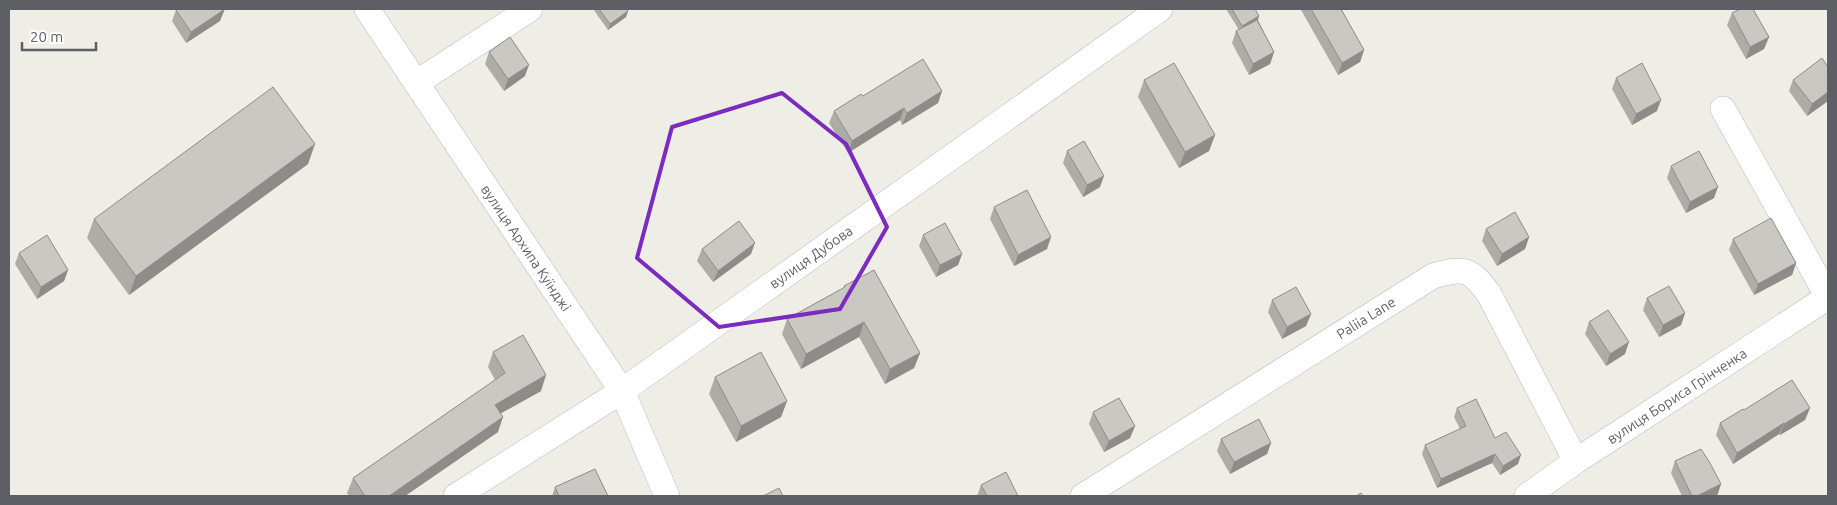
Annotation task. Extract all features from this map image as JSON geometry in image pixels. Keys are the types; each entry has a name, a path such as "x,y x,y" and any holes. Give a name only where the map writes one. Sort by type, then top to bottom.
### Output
{"street":[{"name":"вулиця Архипа Куїнджі","path":"367,9 622,391 667,496"},
{"path":"416,83 530,9"},
{"name":"вулиця Дубова","path":"456,496 622,391 1160,9"},
{"path":"1723,109 1828,297"},
{"name":"Paliia Lane","path":"1083,496 1433,276 1455,270 1464,271 1476,277 1489,294 1576,462"},
{"name":"вулиця Бориса Грінченка","path":"1527,496 1828,297"}],"highlighted area":[{"path":"782,93 846,144 887,227 840,309 719,327 637,258 672,127"}],"building":[{"path":"177,9 225,9 191,32"},
{"path":"599,9 626,9 628,11 610,24"},
{"path":"1232,9 1255,9 1259,16 1242,26"},
{"path":"1311,9 1341,9 1364,50 1342,63"},
{"path":"1740,9 1753,9 1769,37 1750,47 1732,13"},
{"path":"1257,20 1274,52 1253,64 1236,31"},
{"path":"510,37 529,65 508,79 489,52"},
{"path":"1822,58 1828,67 1828,92 1812,104 1793,80"},
{"path":"923,59 942,91 907,113 904,108 852,141 834,111 861,94 863,96"},
{"path":"1174,63 1215,135 1185,152 1144,80"},
{"path":"1642,63 1661,100 1636,114 1616,78"},
{"path":"273,87 315,144 136,276 94,219"},
{"path":"1084,141 1104,176 1087,185 1067,151"},
{"path":"1699,151 1718,187 1690,202 1671,166"},
{"path":"1027,190 1051,237 1018,255 994,207"},
{"path":"1515,212 1529,237 1502,254 1486,229"},
{"path":"1771,218 1796,263 1758,284 1733,239"},
{"path":"739,221 755,243 718,271 702,249"},
{"path":"945,223 962,254 940,265 923,235"},
{"path":"47,235 68,270 41,287 19,253"},
{"path":"874,270 920,353 890,369 864,322 806,354 787,319"},
{"path":"1669,286 1685,313 1663,325 1647,298"},
{"path":"1296,287 1311,314 1287,327 1272,300"},
{"path":"1608,310 1629,342 1610,354 1589,322"},
{"path":"523,335 546,375 495,405 503,417 389,496 365,496 353,478 505,373 493,352"},
{"path":"761,352 787,401 741,426 715,377"},
{"path":"1792,380 1810,408 1737,453 1720,423"},
{"path":"1119,398 1135,426 1109,441 1093,412"},
{"path":"1476,399 1495,438 1506,432 1521,455 1503,466 1495,454 1441,479 1425,445 1466,426 1457,408"},
{"path":"1259,419 1271,443 1234,462 1221,439"},
{"path":"1701,449 1721,484 1697,496 1692,496 1675,461"},
{"path":"595,469 608,496 559,496 555,487"},
{"path":"1006,472 1018,496 987,496 981,485"},
{"path":"779,488 783,496 763,496"}]}
